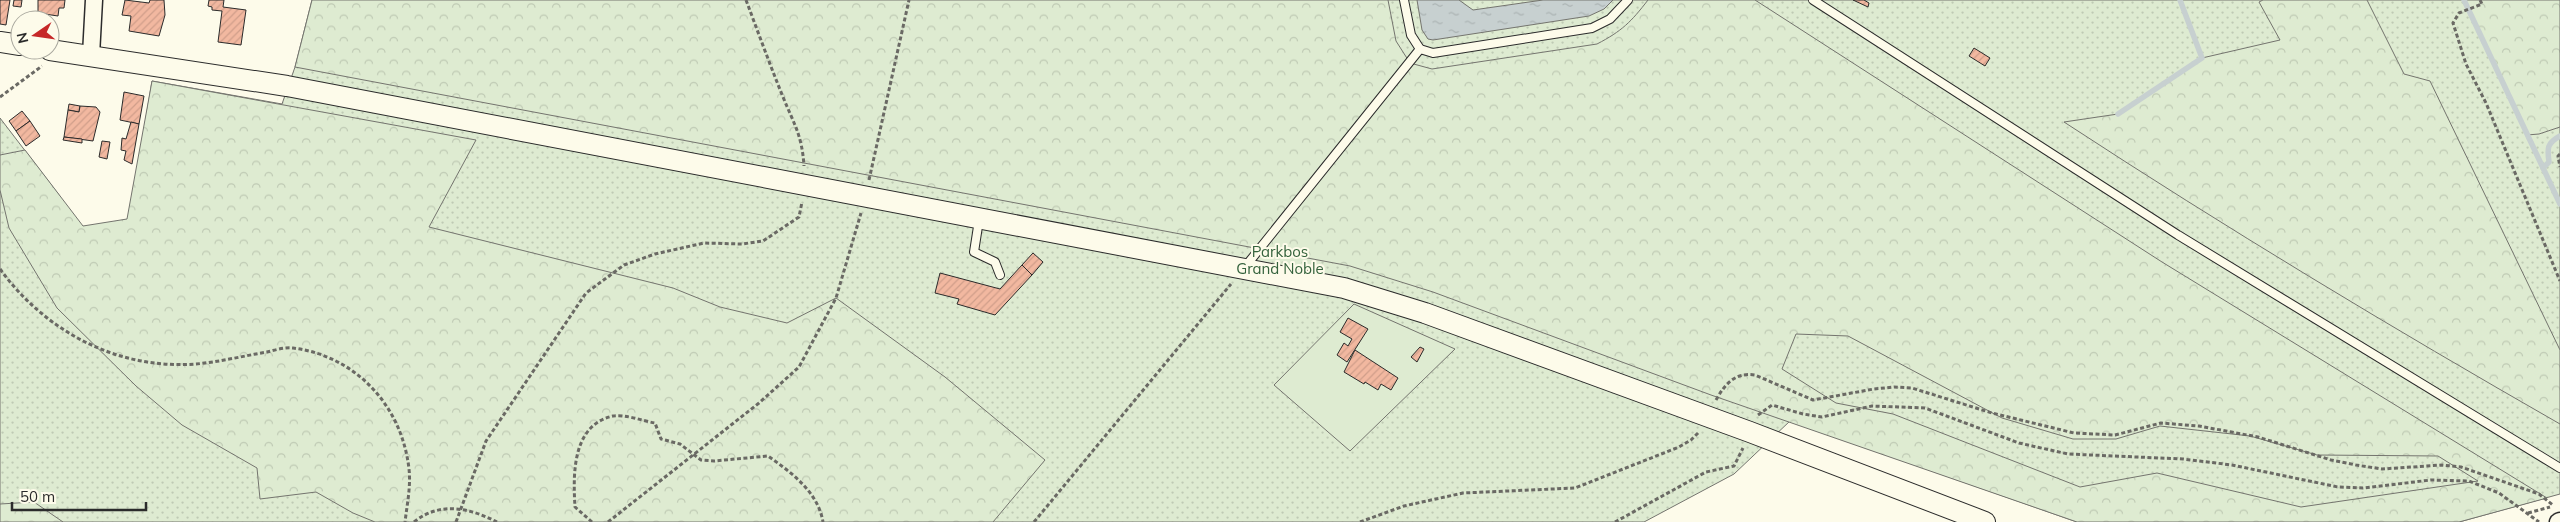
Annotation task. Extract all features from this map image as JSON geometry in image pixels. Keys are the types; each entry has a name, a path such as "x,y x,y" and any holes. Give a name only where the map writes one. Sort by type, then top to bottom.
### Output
{"street":[{"path":"91,55 94,0"},
{"path":"60,51 287,86 1344,288 1416,310 1750,432 1985,522"}],"lane":[{"path":"1404,0 1411,35 1420,49 1432,53 1592,28 1610,19 1628,0"},
{"path":"1814,0 2178,235 2560,468"},
{"path":"1244,269 1420,49"},
{"path":"980,218 974,252 995,262 1000,275"}],"path":[{"path":"456,522 486,441 586,293 624,265 654,254 704,243 742,244 763,241 799,217 805,185 803,145 796,122 784,100 746,0"},
{"path":"608,522 693,456 799,367 836,298 865,196 909,0"},
{"path":"2480,0 2482,4 2459,13 2453,23 2466,64 2489,111 2560,281"},
{"path":"0,97 42,66 45,60"},
{"path":"2560,154 2558,156 2560,167"},
{"path":"0,269 31,304 54,325 88,345 128,359 196,364 291,348 335,358 368,381 399,426 410,470 405,522"},
{"path":"1034,522 1244,269"},
{"path":"1360,522 1404,506 1463,493 1575,488 1679,447 1691,440 1700,431 1722,388 1738,376 1745,374 1755,375 1813,400 1874,389 1912,388 1992,413 2074,433 2115,436 2161,423 2199,426 2258,437 2356,466 2382,469 2442,465 2461,467 2539,494 2560,511"},
{"path":"1615,522 1706,472 1734,466 1758,414 1772,405 1803,414 1822,416 1872,406 1925,408 2019,443 2068,454 2183,459 2232,465 2338,487 2362,488 2431,480 2469,481 2499,493 2539,522"},
{"path":"592,522 575,507 573,485 580,440 595,422 615,415 655,423 661,439 680,444 700,460 714,462 768,456 799,478 821,508 823,522"},
{"path":"2528,513 2560,504"},
{"path":"414,522 420,517 440,510 461,507 479,512 497,522"}],"green space":[{"name":"Parkbos Grand Noble","path":"312,0 2560,0 2560,494 2459,522 2077,522 1790,421 1734,474 1644,522 0,522 0,118 59,195 116,300 152,81 282,104 295,67"},
{"path":"312,0 1388,0 1396,41 1410,63 1432,69 1597,44 1613,35 1625,25 1648,0 1755,0 2162,262 2547,498 2459,522 2077,522 1711,395 1433,292 1350,266 295,67","holes":["1796,334 1848,336 2002,418 2073,439 2116,439 2160,426 2250,436 2317,455 2438,456 2478,481 2301,507 2157,473 2080,487 1893,414 1836,403 1782,369"]},
{"path":"2263,0 2367,0 2404,74 2430,81 2560,350 2560,424 2310,277 2064,122 2118,114 2202,58 2280,40 2259,2"},
{"path":"2464,0 2560,0 2560,127 2539,134 2527,135"},
{"path":"152,81 476,140 429,227 673,288 720,307 787,323 836,298 945,377 1045,460 993,522 375,522 353,513 316,492 260,499 257,468 182,425 136,386 57,308 9,228 0,190 0,155 25,150 83,226 127,219"},
{"path":"1354,304 1455,349 1350,451 1274,385"},
{"path":"34,502 63,522 0,522 0,504"}],"water":[{"path":"1417,0 1459,0 1473,10 1543,0 1613,0 1604,9 1589,16 1433,40 1428,39 1422,30"}],"building":[{"path":"0,0 10,0 6,25 0,24"},
{"path":"14,0 22,0 21,7 13,6"},
{"path":"38,0 65,0 64,8 59,8 59,10 38,10"},
{"path":"125,0 149,3 150,0 164,0 165,15 159,36 129,31 131,16 122,15"},
{"path":"209,0 224,0 223,7 246,10 241,45 218,42 222,11 212,10 212,7 208,6"},
{"path":"1853,0 1864,0 1869,3 1868,7"},
{"path":"1974,48 1990,58 1985,66 1969,56"},
{"path":"124,92 144,96 139,124 120,120"},
{"path":"69,104 80,106 79,112 68,110"},
{"path":"80,106 96,107 100,112 93,141 64,137 68,110 79,112"},
{"path":"22,111 30,121 16,131 9,121"},
{"path":"30,121 40,136 26,146 16,131"},
{"path":"131,122 139,124 132,164 124,160 126,151 121,150 122,138 126,139"},
{"path":"64,137 82,139 82,143 63,140"},
{"path":"102,141 110,142 107,159 99,157"},
{"path":"1033,253 1043,262 1032,275 1022,265"},
{"path":"1022,265 1032,275 995,315 957,304 959,299 935,293 940,273 1000,289"},
{"path":"1348,318 1368,329 1347,362 1337,355 1344,343 1348,346 1352,339 1340,332"},
{"path":"1420,347 1424,349 1417,362 1411,357"},
{"path":"1355,350 1398,378 1391,390 1381,384 1378,390 1344,372"}],"waterway":[{"path":"2118,114 2202,58 2180,0"},
{"path":"2464,0 2560,204"},
{"path":"2543,168 2549,162 2548,149 2550,144 2560,136"}]}
